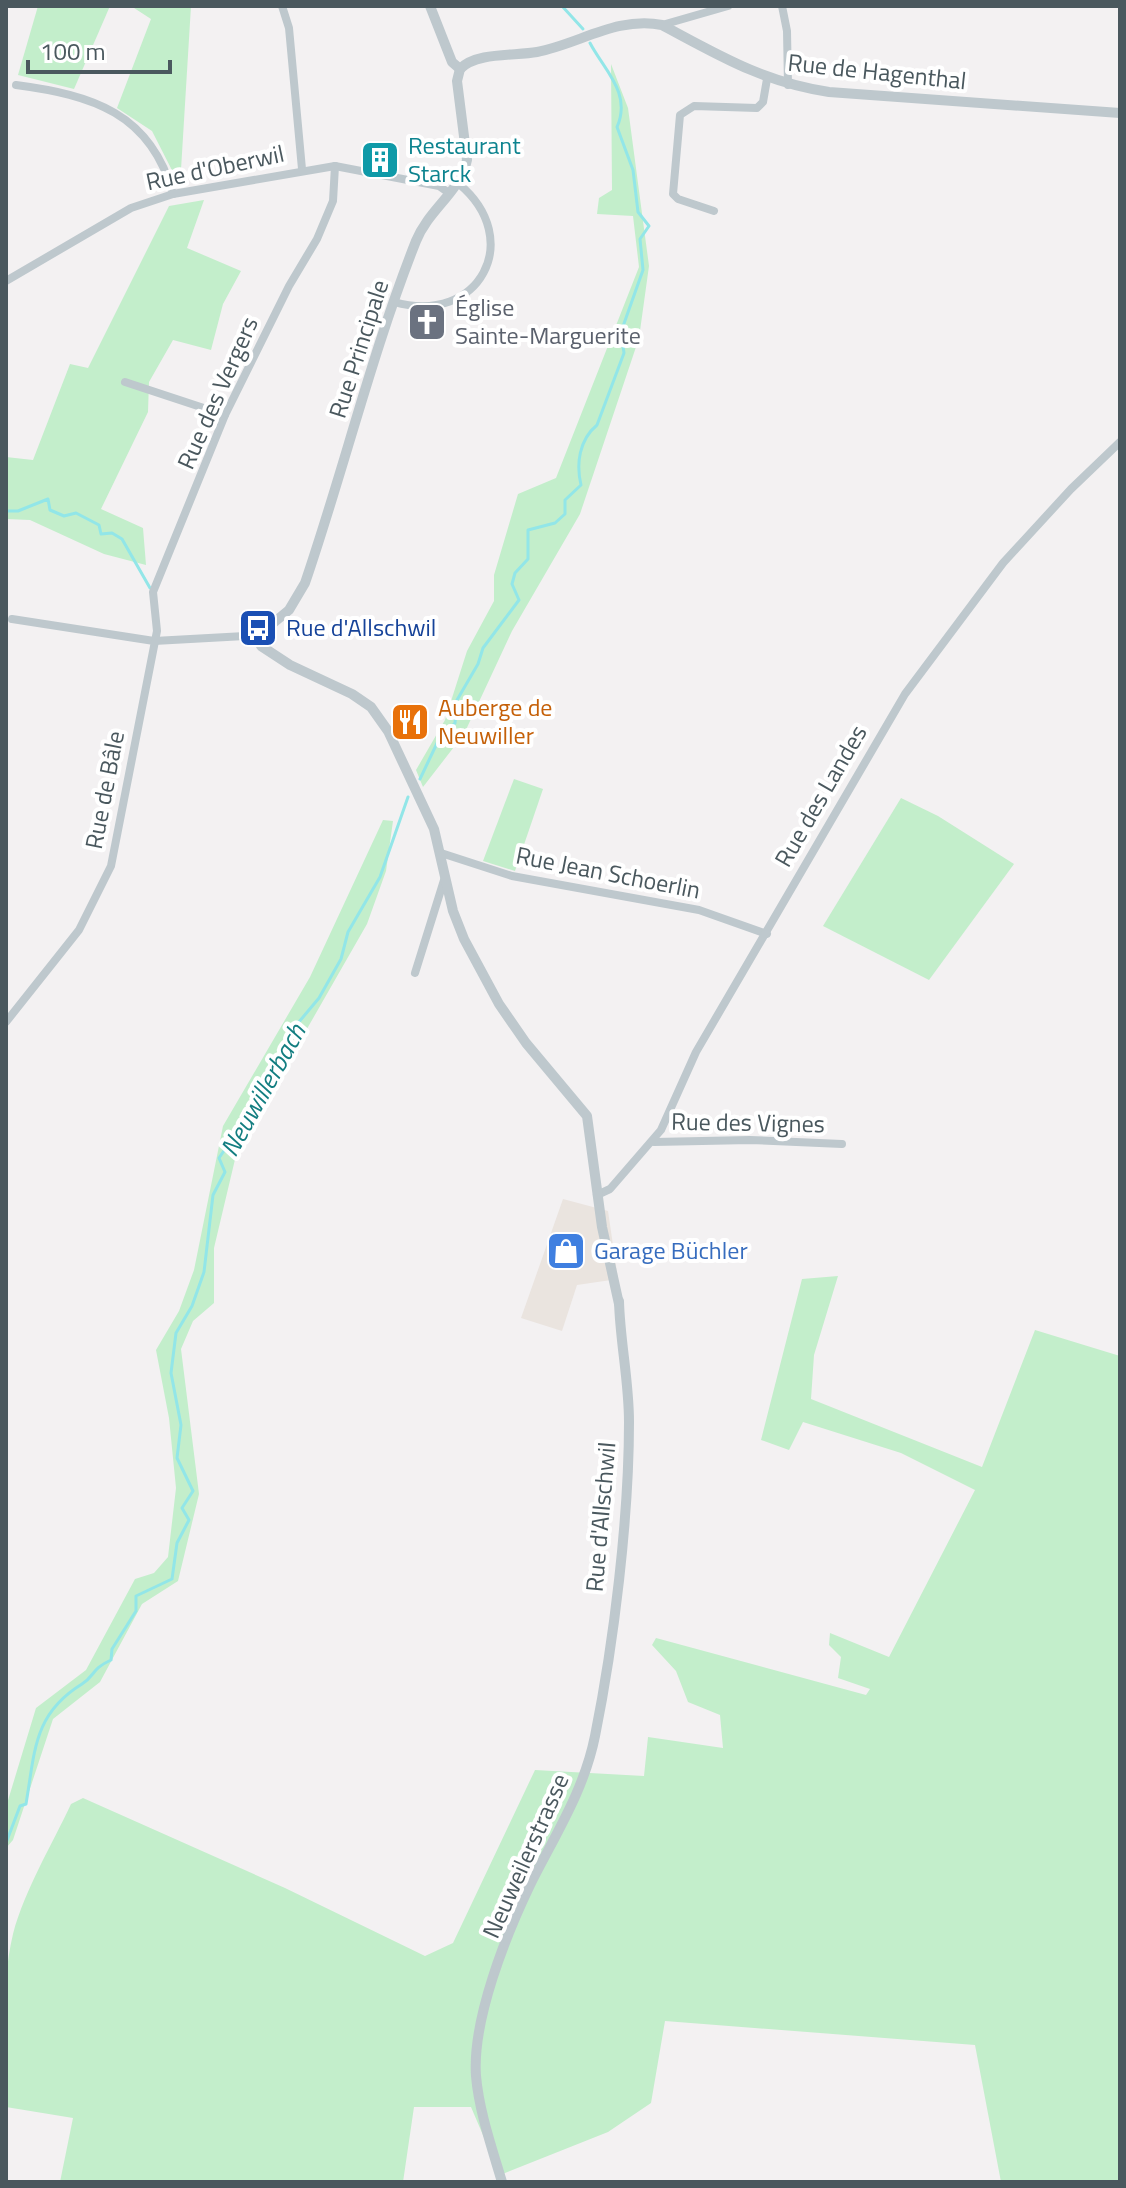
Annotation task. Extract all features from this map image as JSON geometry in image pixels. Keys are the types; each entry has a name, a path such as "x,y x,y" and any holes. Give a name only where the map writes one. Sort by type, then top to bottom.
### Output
{"street":[{"path":"282,6 289,28 302,169"},
{"path":"394,302 410,306 448,305 467,294 489,261 487,224 479,204 459,184 467,160 457,81 460,69 452,62 430,6"},
{"path":"662,25 728,6"},
{"path":"782,6 787,31 788,86"},
{"name":"Rue de Hagenthal","path":"460,69 472,61 556,47 623,24 644,22 662,25 767,79 788,86 829,92 1120,113"},
{"path":"714,211 678,199 673,194 680,115 694,106 757,108 763,102 767,79"},
{"path":"16,85 85,98 124,119 157,149 173,194"},
{"name":"Rue d'Oberwil","path":"6,281 131,208 173,194 236,185 302,169 335,166 439,186 449,193"},
{"name":"Rue des Vergers","path":"154,641 153,592 225,415 289,286 317,239 333,201 335,166"},
{"name":"Rue Principale","path":"261,638 289,610 305,583 394,302 418,237 434,208 459,184"},
{"path":"125,382 225,415"},
{"name":"Rue des Landes","path":"597,1195 610,1189 654,1142 696,1052 767,934 854,776 905,694 1003,563 1120,442"},
{"path":"12,619 154,641 245,636 261,638"},
{"name":"Rue d'Allschwil","path":"261,638 261,646 267,653 352,694 381,717 434,829 464,939 499,1004 526,1043 587,1116 593,1141 597,1195 619,1304 629,1421 612,1624 596,1732"},
{"name":"Rue de Bâle","path":"6,1022 79,930 111,866 154,641"},
{"name":"Rue Jean Schoerlin","path":"441,853 512,876 699,910 767,934"},
{"path":"415,973 435,899 445,876"},
{"name":"Rue des Vignes","path":"654,1142 750,1140 842,1144"},
{"name":"Neuweilerstrasse","path":"502,2182 476,2077 476,2047 481,2018 529,1887 573,1806 588,1767 596,1732"}],"shaded area":[{"path":"563,1199 608,1211 618,1279 577,1285 562,1331 521,1318"}],"green space":[{"path":"38,6 110,6 74,89 18,75"},
{"path":"131,6 191,6 180,186 152,131 117,108 151,19"},
{"path":"611,64 628,108 649,266 639,338 580,514 512,631 464,734 423,787 416,770 445,720 467,651 494,601 494,575 518,494 556,478 639,267 633,216 597,214 599,198 612,190"},
{"path":"204,200 187,248 241,271 223,304 211,350 173,340 149,382 148,412 101,509 143,528 146,565 104,554 30,520 6,519 6,457 33,460 70,364 88,368 169,206"},
{"path":"514,779 543,789 515,871 483,861"},
{"path":"901,798 938,816 1014,864 929,980 823,926"},
{"path":"383,820 393,821 386,871 367,924 237,1151 214,1248 214,1303 193,1321 181,1349 199,1494 178,1581 142,1604 100,1682 53,1719 13,1840 6,1848 6,1807 36,1708 86,1670 135,1579 154,1573 168,1557 176,1488 169,1418 156,1350 179,1311 194,1270 223,1126 310,977"},
{"path":"838,1276 814,1355 811,1399 982,1467 1035,1330 1120,1356 1120,2182 1001,2182 975,2045 665,2021 651,2103 608,2132 500,2175 471,2107 414,2107 403,2182 60,2182 73,2118 6,2107 5,1998 9,1955 18,1917 71,1804 83,1798 285,1888 425,1956 453,1943 535,1770 644,1776 648,1737 723,1748 720,1715 688,1702 676,1671 652,1645 656,1638 866,1695 870,1689 838,1678 841,1657 829,1645 830,1633 889,1657 975,1490 901,1453 803,1422 789,1450 761,1440 802,1279"}],"waterway":[{"name":"Neuwillerbach","path":"562,6 583,29"},
{"name":"Neuwillerbach","path":"420,779 439,739 455,723 457,700 478,664 483,648 519,600 512,584 515,573 528,559 528,530 555,523 565,514 565,500 581,485 579,461 583,445 597,425 624,353 621,332 643,270 640,239 649,226 638,212 633,170 617,127 621,115 619,93 590,43"},
{"path":"6,511 18,511 48,499 50,510 64,516 76,513 99,525 101,534 112,533 122,539 150,588"},
{"name":"Neuwillerbach","path":"6,1843 20,1806 26,1804 35,1751 45,1721 66,1696 111,1660 112,1649 136,1611 136,1596 172,1579 177,1543 189,1520 182,1508 193,1491 177,1458 181,1425 171,1373 176,1333 192,1306 204,1272 213,1195 225,1172 219,1158 267,1088 268,1075 280,1059 288,1035 319,998 341,959 348,932 380,877 408,797"}],"place":[{"name":"Restaurant Starck","path":"380,160"},
{"name":"Église Sainte-Marguerite","path":"427,322"},
{"name":"Rue d'Allschwil","path":"258,628"},
{"name":"Auberge de Neuwiller","path":"410,722"},
{"name":"Garage Büchler","path":"566,1251"}]}
